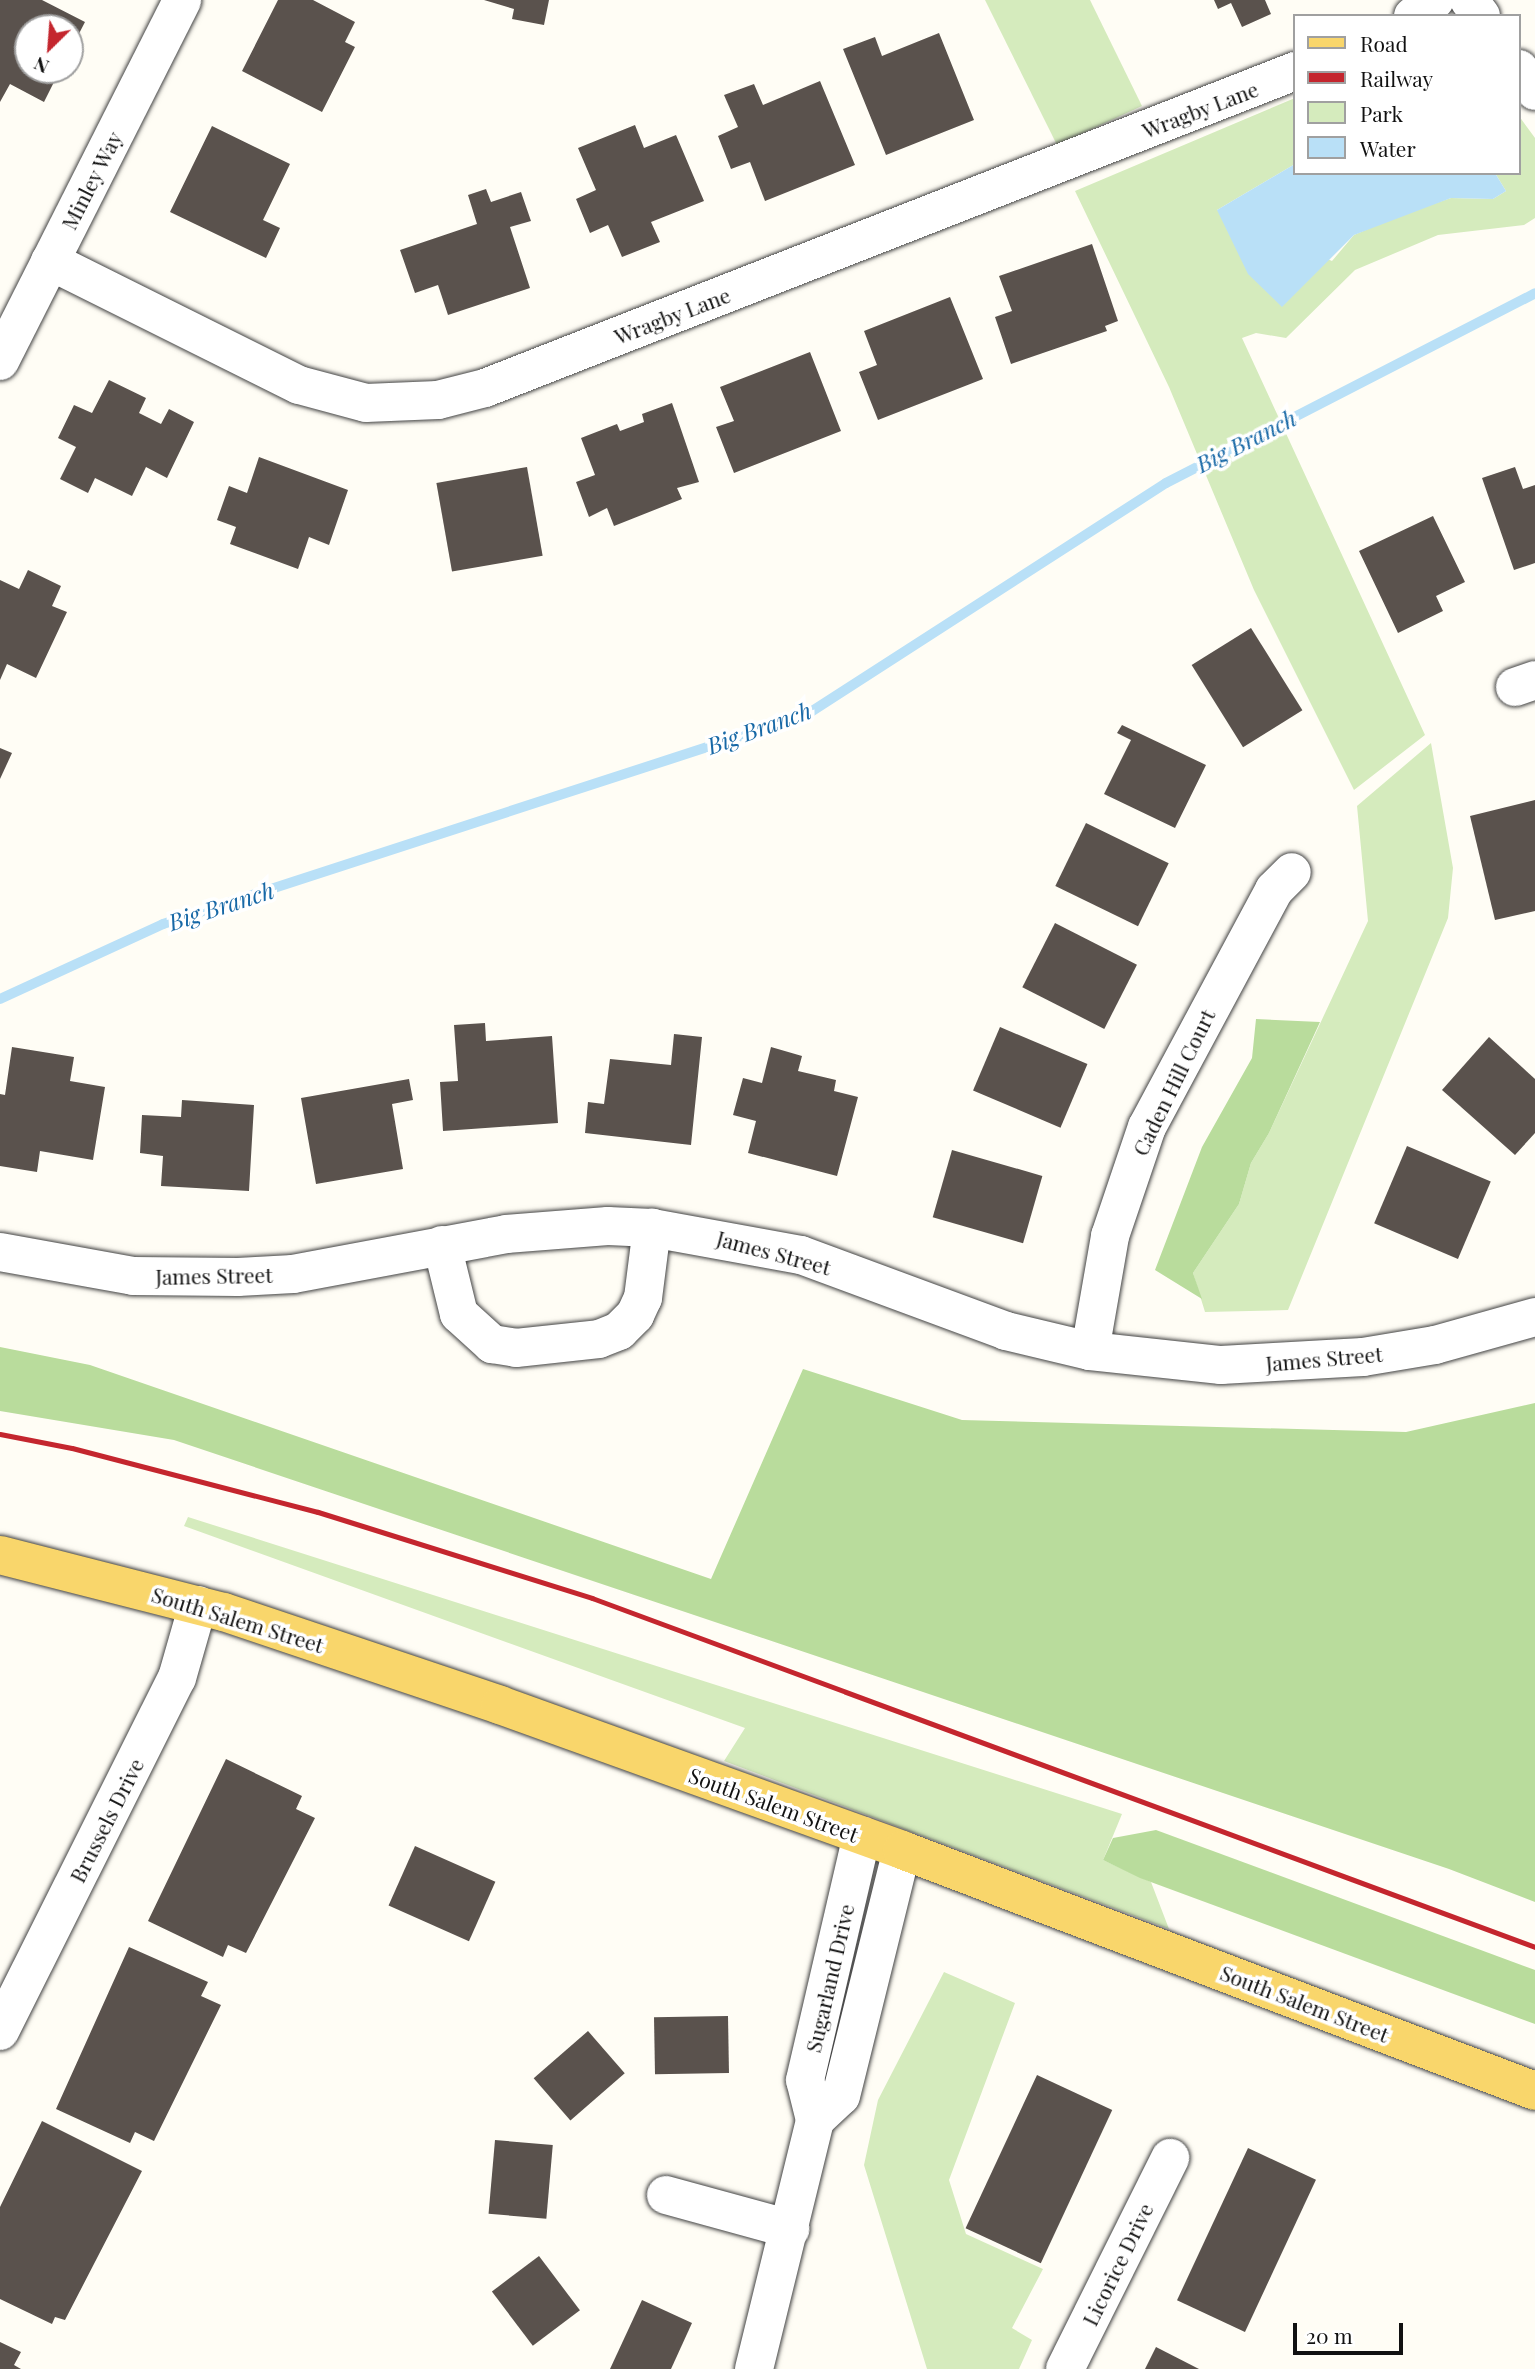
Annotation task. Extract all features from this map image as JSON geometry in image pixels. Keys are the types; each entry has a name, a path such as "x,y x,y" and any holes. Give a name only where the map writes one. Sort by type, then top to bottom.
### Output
{"main road":[{"name":"South Salem Street","path":"0,1555 198,1605 500,1705 902,1850 1535,2091"}],"street":[{"name":"Minley Way","path":"0,362 182,0"},
{"path":"1416,14 1434,0"},
{"name":"Wragby Lane","path":"50,261 299,385 366,403 438,400 495,384 1294,71"},
{"path":"1521,72 1535,91"},
{"name":"Caden Hill Court","path":"1090,1351 1110,1236 1147,1127 1275,890 1292,872"},
{"name":"James Street","path":"0,1252 133,1276 192,1278 293,1274 442,1245 558,1228 652,1228 698,1233 802,1255 1006,1331 1090,1351 1221,1365 1294,1364 1435,1345 1535,1317"},
{"path":"442,1245 459,1314 492,1343 516,1348 599,1339 619,1331 635,1315 643,1298 652,1228"},
{"name":"Brussels Drive","path":"0,2031 177,1678 198,1605"},
{"name":"Sugarland Drive","path":"754,2369 816,2120 805,2080 862,1836"},
{"name":"Sugarland Drive","path":"816,2120 841,2096 902,1850"},
{"name":"Licorice Drive","path":"1065,2369 1170,2158"},
{"path":"666,2195 790,2229"}],"green space":[{"path":"985,0 1090,0 1142,106 1057,145"},
{"path":"1294,98 1294,165 1217,210 1332,261 1354,235 1403,214 1451,198 1493,199 1506,191 1496,175 1521,175 1521,119 1535,138 1535,218 1524,225 1438,235 1355,270 1286,338 1256,333 1242,338 1425,735 1354,790 1254,590 1169,387 1075,191"},
{"path":"1431,743 1453,868 1448,918 1288,1310 1205,1312 1193,1273 1239,1204 1251,1163 1269,1133 1368,921 1357,806"},
{"path":"1256,1019 1320,1022 1269,1133 1251,1163 1239,1204 1193,1273 1202,1299 1155,1270 1202,1147 1252,1058"},
{"path":"0,1347 90,1365 711,1579 803,1369 962,1420 1406,1432 1535,1403 1535,1902 1449,1869 174,1440 0,1411"},
{"path":"188,1517 1122,1814 1103,1860 1151,1882 1169,1929 724,1761 745,1728 184,1526"},
{"path":"1156,1830 1535,1970 1535,2024 1140,1878 1103,1860 1113,1838"},
{"path":"944,1972 1015,2003 949,2180 966,2234 1043,2269 1012,2328 1032,2340 1019,2369 927,2369 864,2165 878,2100"}],"water":[{"path":"1294,165 1294,175 1496,175 1506,191 1493,199 1451,198 1354,235 1282,307 1248,274 1217,210"}],"building":[{"path":"0,0 42,0 69,14 14,14 14,84 53,84 44,102 10,84 0,102"},
{"path":"278,0 313,0 355,22 345,42 355,47 322,112 242,71"},
{"path":"484,0 549,0 544,25 512,19 514,9"},
{"path":"1214,0 1265,0 1271,14 1242,27 1231,3 1218,9"},
{"path":"939,33 974,120 886,155 843,49 875,37 882,56"},
{"path":"820,81 855,165 765,201 750,162 731,169 718,136 738,127 724,95 754,84 763,105"},
{"path":"635,125 644,148 676,135 704,201 651,222 660,242 622,257 608,225 590,233 576,199 596,190 578,148"},
{"path":"212,126 290,164 263,220 280,228 266,258 170,212"},
{"path":"486,189 491,202 521,192 531,221 510,227 530,288 448,315 438,285 415,293 400,250 477,224 468,195"},
{"path":"1092,244 1118,321 1105,326 1107,331 1011,364 995,317 1012,311 999,276"},
{"path":"950,297 983,379 878,420 859,372 877,365 864,331"},
{"path":"810,352 841,431 734,473 716,427 734,421 720,387"},
{"path":"109,380 146,398 139,413 161,424 169,409 194,422 167,478 146,467 132,496 95,478 88,493 60,479 76,447 58,438 74,405 92,413"},
{"path":"672,403 699,482 677,488 682,499 614,526 607,508 589,517 576,482 595,475 581,438 617,424 620,431 644,422 642,414"},
{"path":"259,457 348,490 329,545 309,537 298,569 230,544 236,527 217,520 229,486 247,493"},
{"path":"527,467 543,556 452,572 436,483"},
{"path":"1515,467 1523,489 1535,485 1535,563 1514,570 1482,478"},
{"path":"1433,516 1465,582 1436,596 1443,611 1398,633 1359,551"},
{"path":"28,570 61,586 52,606 67,612 36,678 7,664 0,680 0,580 19,589"},
{"path":"1251,628 1302,710 1243,747 1192,665"},
{"path":"1122,725 1206,765 1175,828 1104,794 1131,740 1117,733"},
{"path":"0,748 12,753 0,779"},
{"path":"1535,800 1535,911 1495,920 1470,816"},
{"path":"1086,823 1169,863 1138,926 1055,886"},
{"path":"1055,923 1137,965 1104,1029 1022,987"},
{"path":"485,1023 486,1041 552,1036 558,1123 443,1131 440,1082 458,1081 454,1025"},
{"path":"1000,1027 1087,1064 1060,1128 973,1091"},
{"path":"674,1034 702,1037 691,1145 585,1133 588,1102 604,1104 610,1059 671,1065"},
{"path":"1489,1037 1535,1079 1535,1133 1515,1155 1442,1090"},
{"path":"12,1047 74,1057 70,1081 105,1087 93,1160 40,1151 37,1172 0,1166 0,1094 5,1095"},
{"path":"771,1047 802,1056 798,1071 836,1080 834,1091 858,1097 837,1176 748,1153 756,1121 733,1115 743,1078 762,1083"},
{"path":"409,1079 413,1100 392,1104 403,1169 316,1184 301,1098"},
{"path":"182,1100 254,1105 249,1191 161,1186 163,1156 140,1153 142,1115 181,1117"},
{"path":"1407,1146 1491,1182 1458,1259 1374,1223"},
{"path":"952,1150 1042,1176 1023,1243 933,1217"},
{"path":"226,1759 302,1796 296,1809 315,1818 246,1953 228,1945 223,1957 148,1921"},
{"path":"415,1846 495,1882 469,1941 389,1905"},
{"path":"129,1947 208,1982 201,1996 221,2005 154,2141 135,2132 130,2143 56,2109"},
{"path":"728,2016 729,2073 655,2074 654,2017"},
{"path":"588,2031 625,2073 570,2120 534,2078"},
{"path":"1037,2075 1112,2110 1041,2263 966,2228"},
{"path":"42,2121 142,2171 65,2320 55,2317 52,2324 0,2299 0,2207"},
{"path":"495,2140 553,2145 546,2219 489,2214"},
{"path":"1248,2148 1316,2180 1245,2332 1177,2300"},
{"path":"539,2256 580,2310 533,2346 492,2292"},
{"path":"642,2300 692,2323 671,2369 610,2369"},
{"path":"0,2342 21,2352 14,2365 21,2369 0,2369"},
{"path":"1156,2347 1199,2369 1145,2369"}],"waterway":[{"name":"Big Branch","path":"0,999 163,924 806,715 1166,483 1535,293"}],"railway":[{"path":"0,1434 72,1448 318,1512 592,1598 1535,1947"}]}
